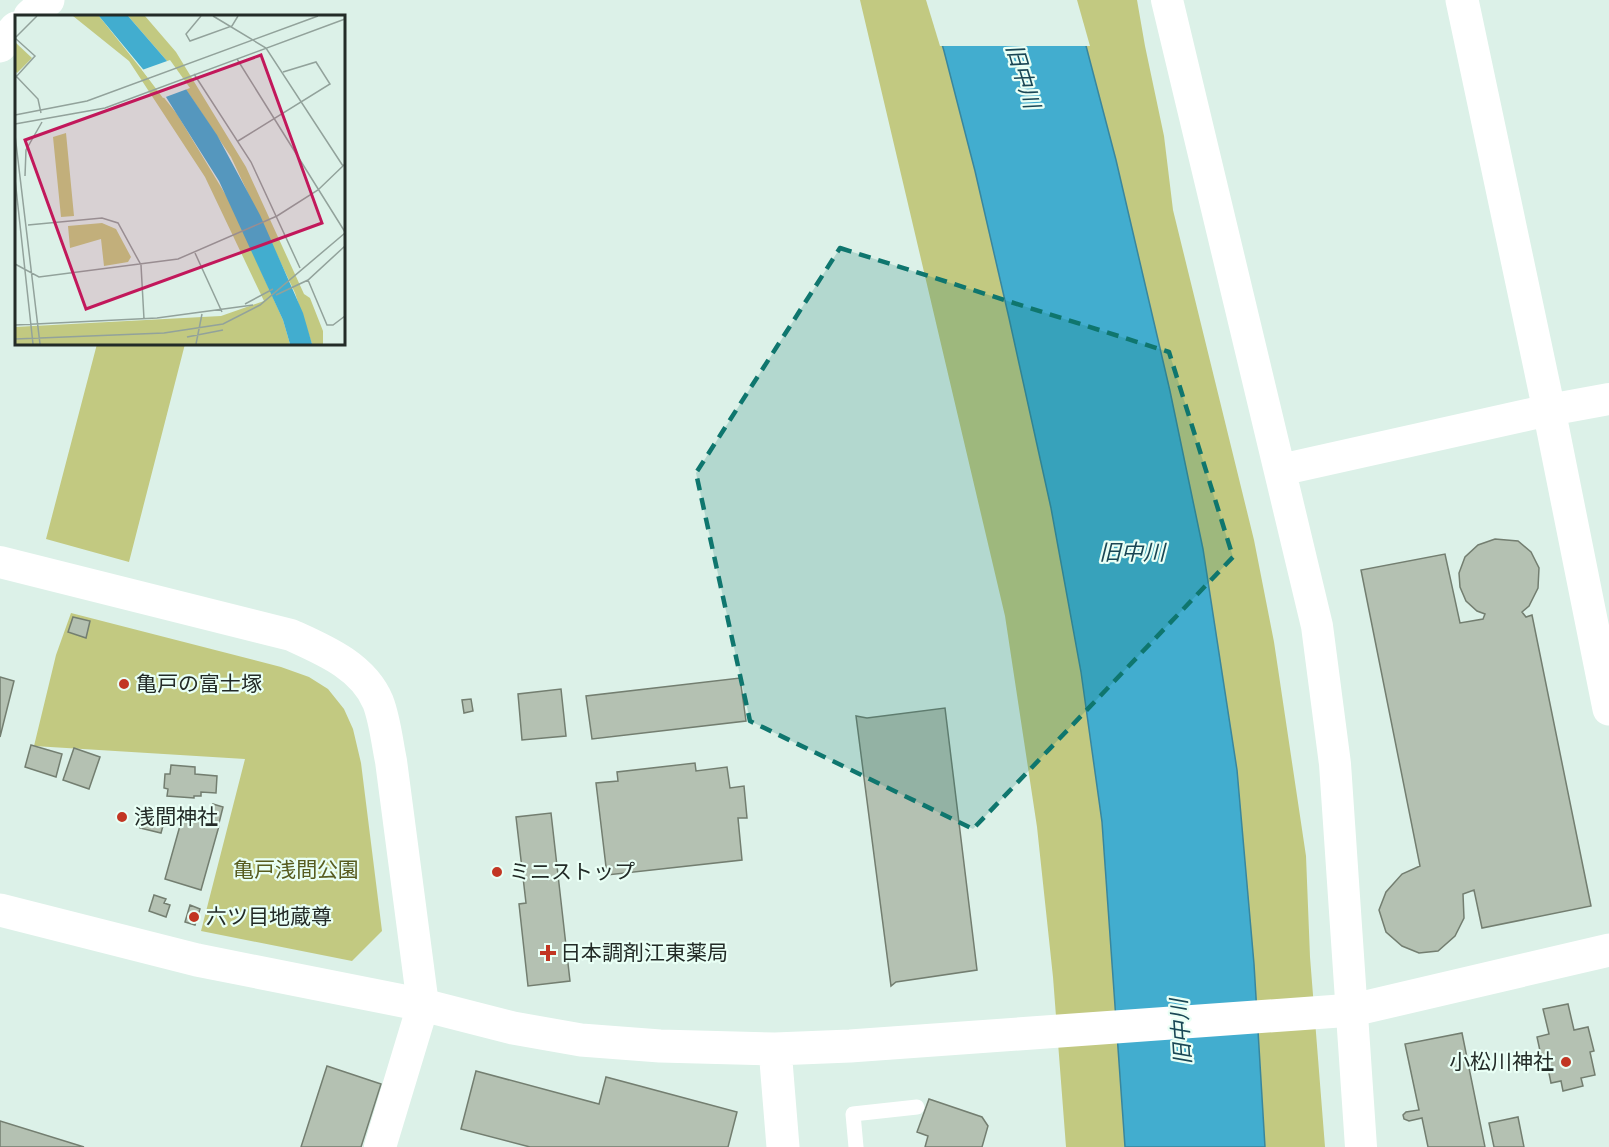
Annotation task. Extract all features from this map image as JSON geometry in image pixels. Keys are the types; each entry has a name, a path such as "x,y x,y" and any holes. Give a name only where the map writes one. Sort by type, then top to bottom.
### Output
{"street":[{"path":"31,15 48,0"},
{"path":"1167,0 1317,626 1335,764 1361,1147"},
{"path":"1462,0 1549,410 1609,709"},
{"path":"0,46 15,29"},
{"path":"1280,470 1549,410 1609,399"},
{"path":"0,562 291,635 330,652 360,674 378,700 385,727 423,1005 380,1147"},
{"path":"0,910 197,960 423,1005 513,1028 581,1040 660,1046 775,1049 850,1046 1353,1010 1609,950"},
{"path":"775,1049 783,1147"}],"lane":[{"path":"856,1147 853,1114 917,1107"}],"highlighted area":[{"path":"840,248 1169,352 1233,557 973,829 750,721 696,473"}],"green space":[{"path":"860,0 929,0 975,171 1009,318 1051,508 1081,672 1102,822 1125,1147 1066,1147 1053,977 1037,827 1005,616"},
{"path":"1074,0 1137,0 1164,136 1173,210 1254,540 1274,642 1306,856 1310,957 1325,1147 1265,1147 1254,964 1116,160"},
{"path":"97,345 185,345 129,562 46,539"},
{"name":"亀戸浅間公園","path":"71,613 281,667 309,677 328,689 344,709 353,729 361,763 382,931 352,961 201,931 245,759 34,746 56,655"}],"water":[{"name":"旧中川","path":"929,0 1074,0 1116,160 1170,391 1203,549 1237,770 1254,964 1265,1147 1125,1147 1102,822 1081,672 1051,508 1009,318 975,171"}],"pier":[{"path":"926,0 1077,0 1090,46 940,46"}],"building":[{"path":"1495,539 1518,541 1531,552 1539,568 1538,588 1529,606 1522,612 1526,617 1532,615 1591,906 1482,928 1474,890 1463,894 1464,918 1455,936 1438,951 1419,953 1402,946 1386,932 1379,910 1386,892 1402,874 1420,866 1361,570 1445,554 1460,623 1483,619 1485,614 1477,611 1466,601 1460,587 1459,573 1465,557 1478,545"},
{"path":"73,617 90,621 86,638 68,632"},
{"path":"0,677 14,681 0,737"},
{"path":"740,678 746,721 592,739 586,696"},
{"path":"561,689 566,736 522,740 518,694"},
{"path":"471,699 473,711 464,713 462,700"},
{"path":"945,708 977,970 896,982 891,986 856,716 867,718"},
{"path":"31,745 62,754 56,777 25,767"},
{"path":"74,748 100,757 89,789 63,780"},
{"path":"695,763 696,771 727,767 730,788 744,786 747,818 738,818 742,860 607,875 596,783 618,781 617,772"},
{"path":"171,765 195,767 195,774 217,776 216,793 201,792 201,796 194,796 194,798 167,796 168,789 164,788 165,774 170,774"},
{"path":"213,804 223,807 219,823 209,820"},
{"path":"551,813 570,981 528,986 519,904 526,903 516,817"},
{"path":"183,815 219,826 201,890 165,879"},
{"path":"144,816 164,822 161,833 140,828"},
{"path":"154,895 166,899 164,903 170,905 166,917 149,911"},
{"path":"190,905 200,909 195,925 185,922"},
{"path":"1568,1004 1574,1030 1588,1027 1594,1051 1590,1052 1595,1075 1581,1078 1583,1086 1563,1091 1561,1081 1551,1083 1546,1059 1542,1060 1537,1037 1549,1034 1543,1009"},
{"path":"1462,1033 1485,1147 1428,1147 1422,1118 1409,1121 1404,1119 1403,1115 1406,1112 1419,1110 1405,1044"},
{"path":"327,1066 381,1084 361,1147 301,1147"},
{"path":"476,1071 599,1104 606,1077 737,1112 728,1147 530,1147 461,1129"},
{"path":"929,1099 982,1117 988,1126 982,1147 925,1147 928,1136 917,1132"},
{"path":"1518,1117 1524,1147 1494,1147 1489,1123"},
{"path":"0,1121 84,1147 0,1147"}],"place":[{"name":"亀戸の富士塚","path":"124,684"},
{"name":"浅間神社","path":"122,817"},
{"name":"ミニストップ","path":"497,872"},
{"name":"六ツ目地蔵尊","path":"194,917"},
{"name":"日本調剤江東薬局","path":"548,953"},
{"name":"小松川神社","path":"1566,1062"}]}
